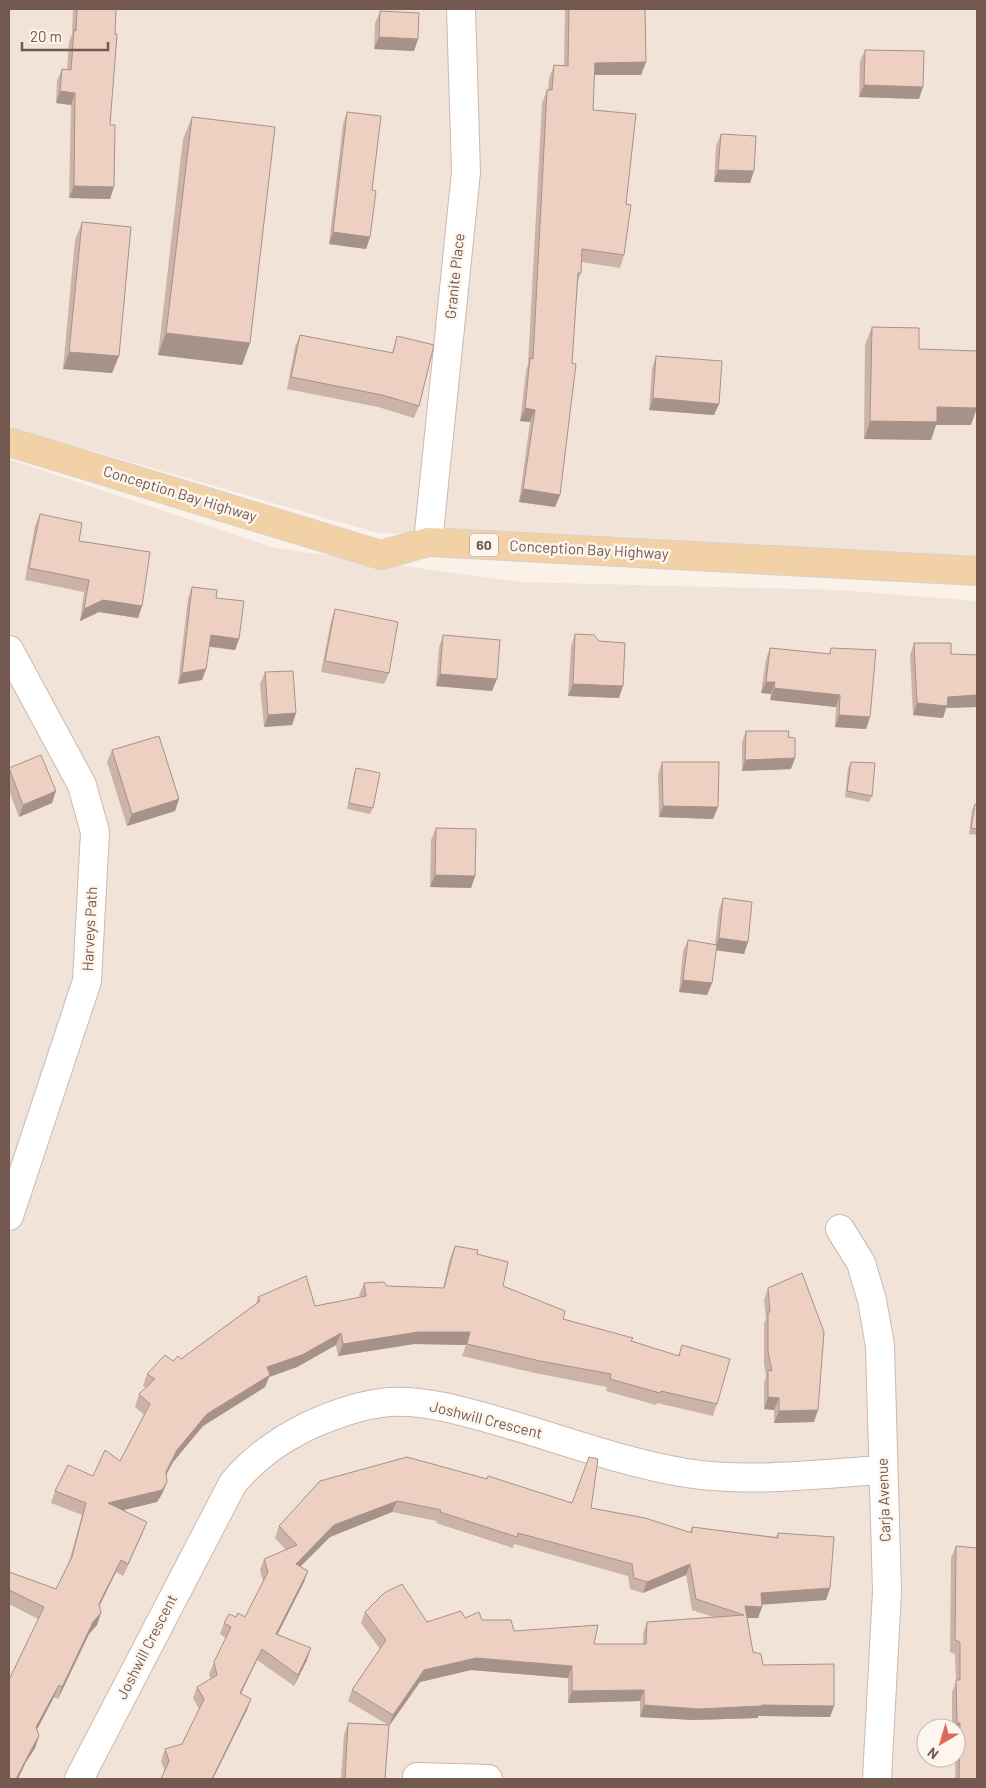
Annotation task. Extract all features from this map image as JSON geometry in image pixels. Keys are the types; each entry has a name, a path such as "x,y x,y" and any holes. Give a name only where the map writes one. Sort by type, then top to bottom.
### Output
{"main road":[{"name":"Conception Bay Highway","path":"9,442 381,555 428,542 977,571"}],"street":[{"name":"Granite Place","path":"428,542 466,172 461,9"},
{"name":"Harveys Path","path":"9,650 82,785 95,832 87,981 9,1216"},
{"name":"Carja Avenue","path":"840,1230 860,1263 878,1324 887,1591 877,1779"},
{"name":"Joshwill Crescent","path":"79,1779 232,1483 267,1449 284,1438 327,1418 358,1407 389,1402 440,1406 476,1414 624,1458 686,1473 728,1477 882,1470"},
{"path":"417,1777 488,1779"}],"shaded area":[{"path":"9,9 977,9 977,557 378,533 9,427"},
{"path":"9,459 275,548 519,582 838,590 977,601 977,1779 9,1779"}],"building":[{"path":"77,9 116,9 115,34 117,34 110,125 115,125 114,187 74,186 75,93 60,91 62,69 71,70"},
{"path":"569,9 645,9 646,62 595,63 593,110 636,114 626,204 631,205 624,255 582,249 581,273 578,273 572,363 576,364 560,495 523,489 535,410 525,408 530,358 533,359 547,90 552,90 554,65 568,66"},
{"path":"380,11 419,13 418,39 379,37"},
{"path":"865,50 924,51 923,87 864,85"},
{"path":"347,112 381,116 372,190 376,191 370,237 333,232"},
{"path":"192,117 275,127 250,343 166,333"},
{"path":"721,134 756,136 754,171 718,170"},
{"path":"82,222 131,227 119,356 69,352"},
{"path":"872,327 919,328 919,349 977,351 977,408 937,407 937,422 870,421"},
{"path":"300,335 393,353 397,336 434,345 419,406 382,395 291,377"},
{"path":"656,356 722,361 719,404 653,398"},
{"path":"40,514 82,523 79,541 150,552 142,606 103,600 84,609 89,580 29,568"},
{"path":"192,587 217,590 216,598 244,601 239,639 211,635 206,669 182,673"},
{"path":"335,609 398,622 389,673 325,661"},
{"path":"575,634 594,635 599,641 625,643 623,686 573,684"},
{"path":"443,635 500,640 497,679 440,674"},
{"path":"914,643 951,643 951,654 977,655 977,695 948,697 947,706 917,703"},
{"path":"770,648 830,654 831,648 876,650 870,717 839,715 840,695 774,688 775,682 766,682"},
{"path":"293,671 296,713 268,715 265,672"},
{"path":"746,731 789,731 788,737 795,738 795,758 745,760"},
{"path":"159,736 179,799 132,814 112,750"},
{"path":"41,755 56,791 23,805 9,768"},
{"path":"662,762 719,762 718,807 663,806"},
{"path":"851,762 875,763 872,796 847,791"},
{"path":"356,768 380,773 373,808 349,803"},
{"path":"975,804 977,804 977,829 971,828"},
{"path":"436,828 476,829 475,876 435,875"},
{"path":"723,898 752,902 748,942 719,938"},
{"path":"688,940 717,945 712,983 683,980"},
{"path":"455,1246 478,1250 477,1254 508,1262 503,1286 565,1311 563,1319 633,1338 631,1341 679,1356 682,1345 730,1359 717,1404 661,1391 660,1393 610,1379 611,1374 540,1361 467,1344 470,1332 418,1332 343,1344 341,1333 302,1355 267,1367 270,1375 207,1414 177,1450 166,1472 167,1482 162,1490 108,1503 147,1522 128,1564 121,1560 99,1604 101,1613 93,1622 62,1687 59,1685 36,1727 39,1736 16,1779 9,1779 9,1680 44,1607 9,1590 9,1572 56,1589 72,1557 86,1503 55,1491 68,1465 93,1476 105,1450 120,1461 150,1404 139,1394 155,1379 147,1374 165,1355 173,1361 178,1356 181,1359 260,1301 258,1297 306,1276 315,1306 366,1296 364,1283 384,1282 387,1286 444,1288"},
{"path":"802,1273 824,1332 818,1410 779,1411 779,1398 768,1397 768,1370 772,1371 768,1352 768,1312 770,1312 768,1288"},
{"path":"407,1457 487,1479 488,1476 572,1503 589,1457 598,1459 591,1508 645,1518 692,1533 692,1527 778,1538 778,1533 834,1537 830,1588 761,1593 762,1607 745,1606 753,1652 761,1654 763,1665 834,1664 834,1706 762,1705 698,1709 644,1705 644,1690 572,1691 572,1666 476,1658 424,1670 393,1715 352,1690 386,1640 365,1612 384,1593 402,1584 427,1622 461,1611 465,1618 479,1612 482,1620 511,1620 514,1631 598,1625 594,1644 646,1644 647,1622 744,1615 696,1599 690,1564 647,1582 634,1578 632,1564 518,1533 517,1537 440,1512 441,1510 397,1501 334,1525 296,1564 308,1571 276,1634 311,1648 298,1675 262,1649 240,1693 251,1699 212,1779 161,1779 169,1761 165,1749 182,1744 204,1699 197,1687 217,1675 214,1662 231,1627 224,1623 229,1614 236,1617 238,1613 245,1617 268,1572 264,1559 297,1545 279,1526 320,1481"},
{"path":"956,1546 977,1548 977,1779 959,1779 959,1768 966,1768 966,1718 957,1718 956,1680 960,1680 960,1642 955,1640"},
{"path":"348,1723 389,1725 385,1779 345,1779"}]}
